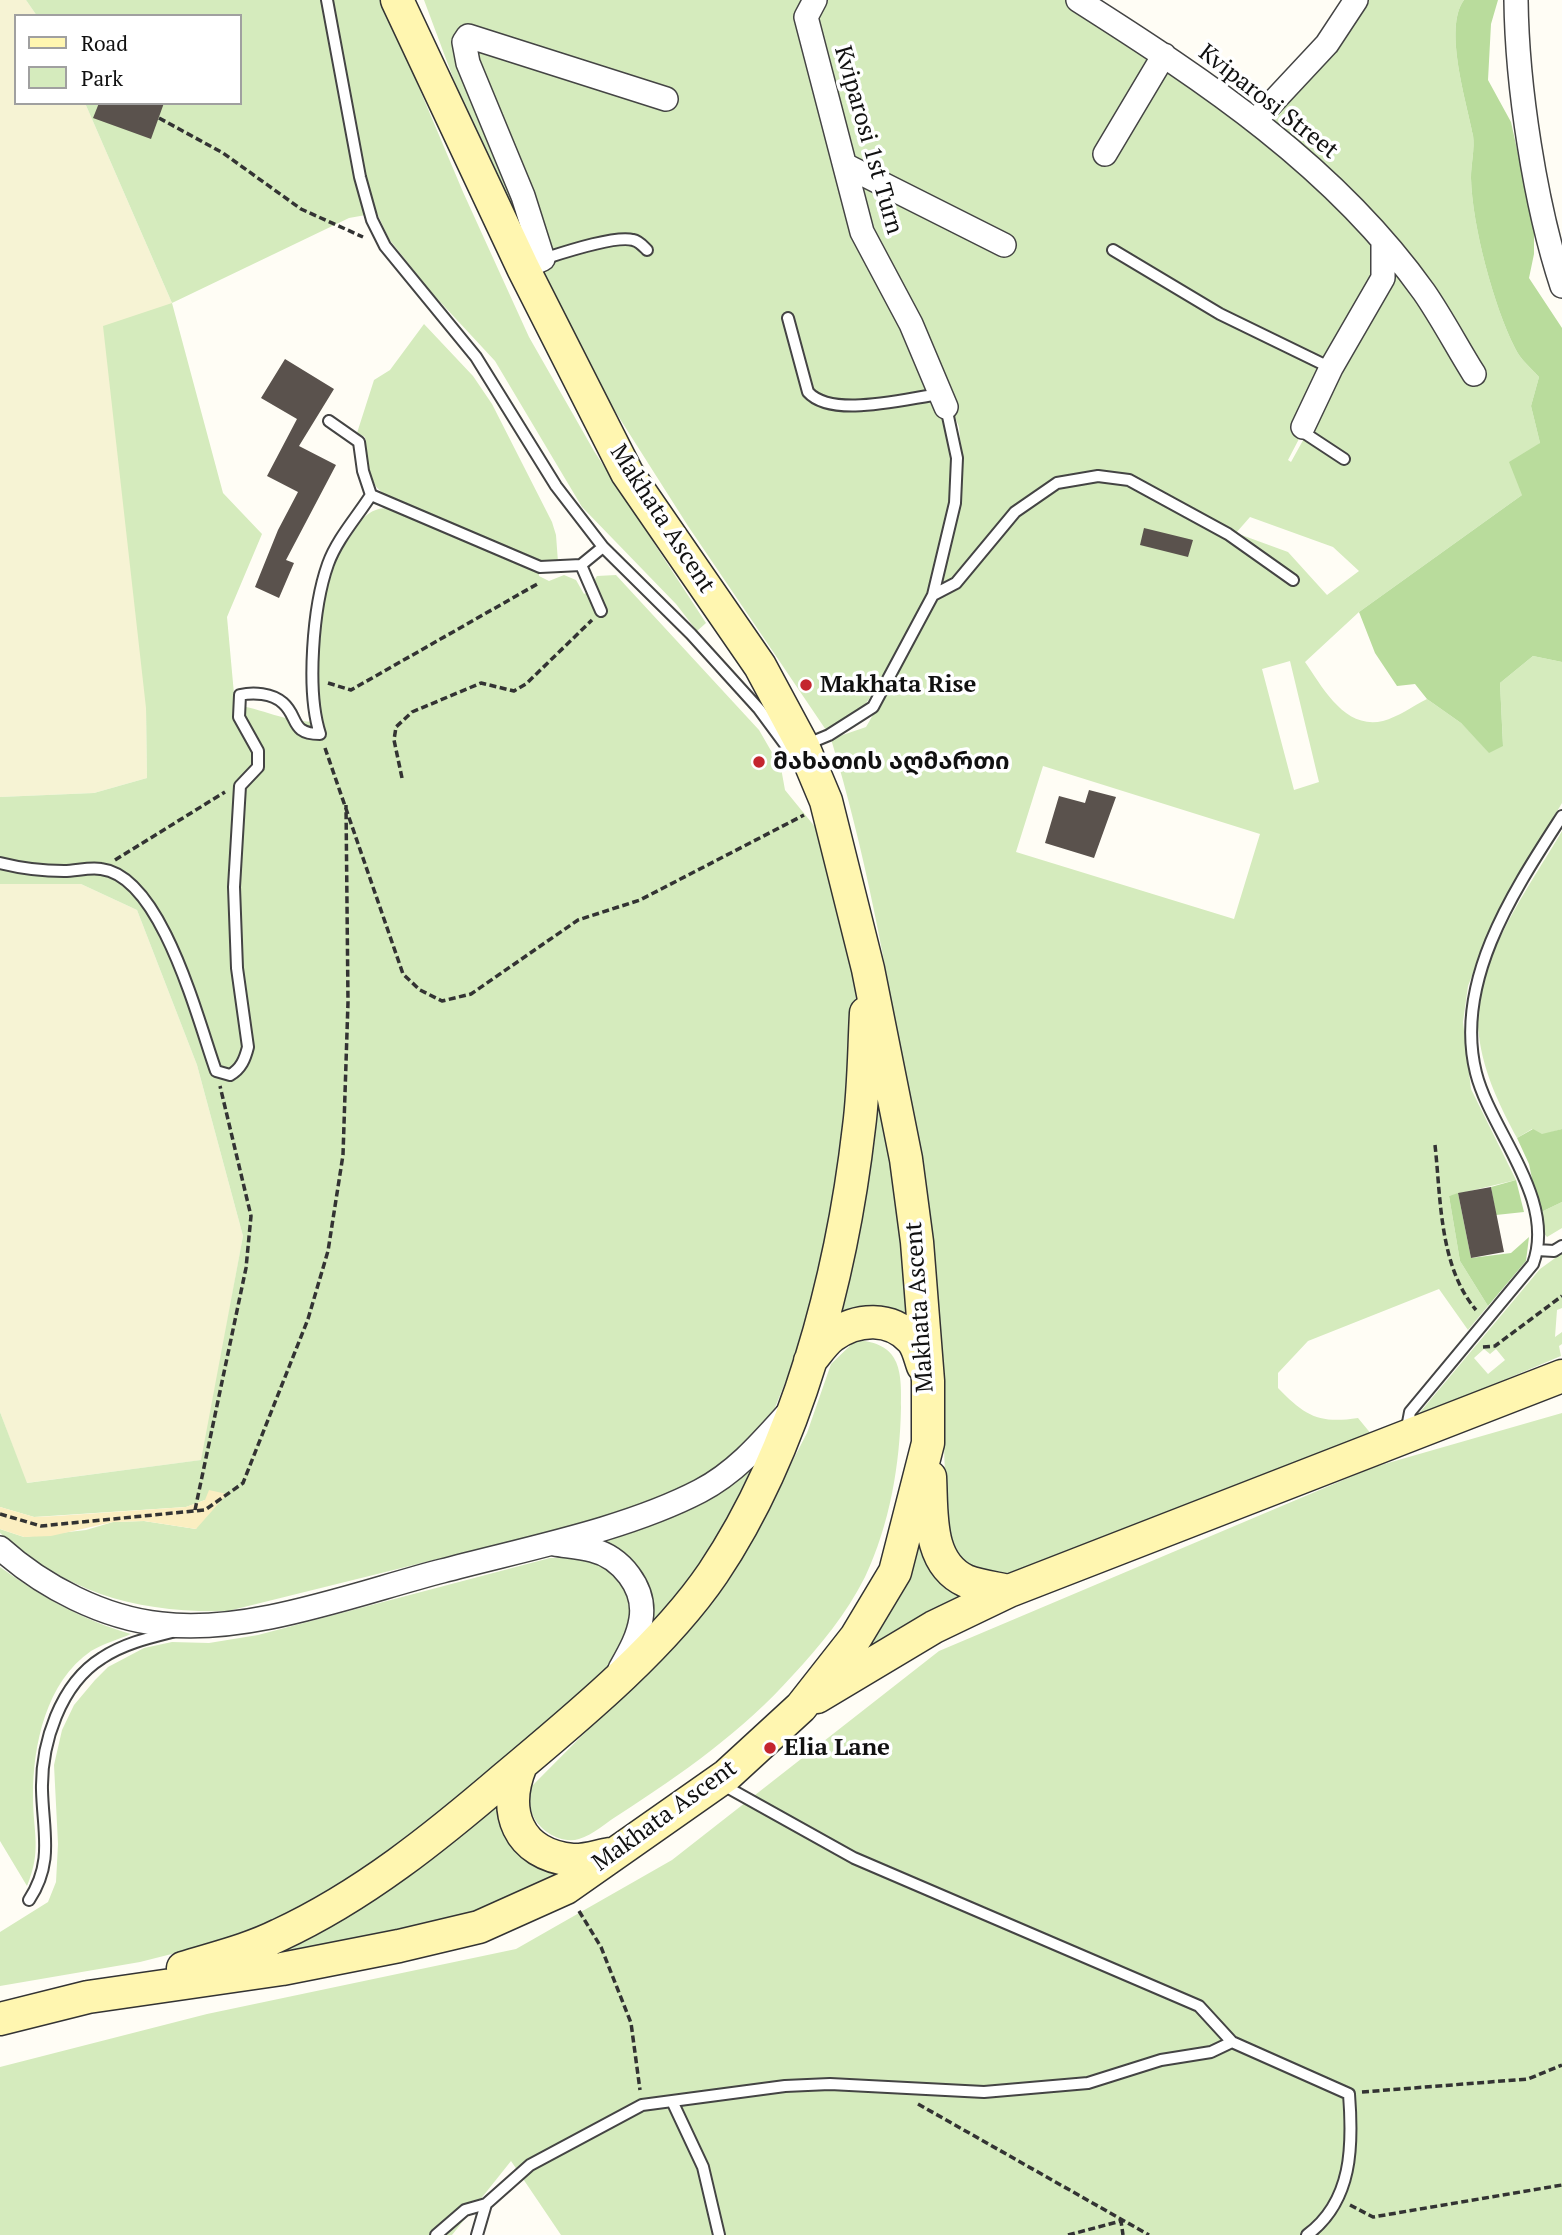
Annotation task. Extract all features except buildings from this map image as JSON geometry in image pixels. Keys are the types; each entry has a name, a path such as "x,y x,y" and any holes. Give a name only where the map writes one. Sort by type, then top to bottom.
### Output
{"main road":[{"name":"Makhata Ascent","path":"88,1997 282,1969 399,1946 479,1927 566,1888 718,1782 801,1707 856,1637 895,1572 928,1443 928,1381 917,1242 906,1159 868,969 826,801 803,746 760,666 627,473 533,264 397,0"},
{"name":"Makhata Ascent","path":"0,2019 88,1997 278,1936 376,1880 458,1818 521,1765 667,1629 711,1576 747,1518 781,1444 808,1363 847,1209 858,1138 868,969"},
{"path":"808,1363 830,1337 851,1325 873,1322 893,1325 914,1342 928,1381"},
{"path":"801,1707 934,1627 1009,1591 1392,1436 1562,1376"},
{"path":"928,1443 934,1535 940,1555 951,1570 966,1581 1009,1591"},
{"path":"521,1765 512,1788 513,1816 527,1841 549,1856 575,1860 615,1853"}],"street":[{"name":"Kviparosi 1st Turn","path":"815,0 806,18 862,232 911,324 943,401"},
{"name":"Kviparosi Street","path":"1078,0 1164,55 1256,120 1323,177 1424,292 1474,374"},
{"path":"1256,120 1327,44 1356,0"},
{"path":"1516,0 1531,153 1554,261 1562,286"},
{"path":"533,264 523,197 468,62 464,42 468,36 666,99"},
{"path":"1105,154 1164,55"},
{"path":"845,165 1004,245"},
{"path":"1303,426 1331,368 1383,278 1382,241"},
{"path":"0,1548 53,1586 90,1605 137,1620 193,1626 232,1624 275,1615 644,1515 703,1490 751,1453 793,1406"},
{"path":"547,1543 593,1550 620,1564 637,1587 642,1616 634,1644 614,1680"}],"lane":[{"path":"327,0 360,177 372,220 385,246 476,357 556,486 603,547 691,634 759,709 826,801"},
{"path":"533,264 581,248 626,239 634,240 647,250"},
{"path":"1113,250 1220,314 1331,368"},
{"path":"788,318 808,392 815,399 830,404 859,405 943,401 957,458 955,503 933,596 873,706 829,735 803,746"},
{"path":"329,421 359,442 363,471 371,495 540,567 581,565 603,547"},
{"path":"1303,426 1302,430 1306,434 1344,459"},
{"path":"933,596 956,583 1015,512 1057,483 1098,476 1129,480 1228,534 1293,580"},
{"path":"0,863 61,871 102,869 122,876 146,899 170,946 216,1071 230,1075 237,1072 245,1059 247,1047 237,968 235,900 240,786 258,767 258,751 239,717 240,695 255,691 283,703 296,726 308,734 320,734 316,720 314,676 319,604 327,566 371,495"},
{"path":"581,565 601,611"},
{"path":"1392,1436 1533,1264 1538,1250 1536,1222 1526,1181 1484,1095 1476,1072 1472,1039 1477,980 1501,922 1562,816"},
{"path":"1538,1250 1554,1251 1562,1246"},
{"path":"29,1900 42,1880 47,1843 43,1760 49,1732 70,1690 100,1658 141,1640 193,1626"},
{"path":"718,1782 854,1858 1199,2006 1232,2042 1349,2094 1352,2144 1339,2200 1307,2235"},
{"path":"436,2235 465,2210 486,2204 530,2165 642,2105 785,2086 984,2092 1088,2083 1161,2060 1212,2052 1232,2042"},
{"path":"672,2101 703,2166 719,2235"},
{"path":"477,2235 486,2204"}],"path":[{"path":"159,118 223,153 301,209 385,246"},
{"path":"314,676 351,691 533,588 550,567"},
{"path":"402,778 394,740 396,727 412,712 481,683 514,691 526,684 601,611"},
{"path":"320,734 403,974 420,990 442,1001 471,994 578,920 640,900 784,827 826,801"},
{"path":"102,869 219,794 240,786"},
{"path":"0,1514 41,1526 205,1510 243,1483 308,1319 328,1251 343,1155 348,1002 345,805"},
{"path":"194,1511 246,1268 251,1216 234,1135 216,1071"},
{"path":"1435,1145 1445,1238 1457,1279 1472,1306 1487,1320"},
{"path":"1471,1339 1480,1347 1494,1346 1562,1296"},
{"path":"566,1888 601,1947 631,2023 642,2105"},
{"path":"1349,2094 1528,2079 1562,2065"},
{"path":"889,2088 1149,2235"},
{"path":"1339,2200 1373,2217 1562,2185"},
{"path":"1068,2235 1121,2221"},
{"path":"1121,2221 1123,2235"}],"shaded area":[{"path":"0,0 26,0 36,14 14,14 14,105 86,105 172,303 146,708 147,778 94,793 0,797"},
{"path":"0,884 81,884 137,910 197,1065 243,1236 202,1460 26,1483 0,1412"}],"green space":[{"path":"26,0 382,0 463,192 529,337 594,451 706,623 697,631 676,604 582,507 495,361 431,292 389,239 377,213 349,218 172,303 86,105 242,105 242,14 36,14"},
{"path":"424,0 1078,0 1256,120 1356,0 1464,0 1458,13 1456,47 1473,135 1471,178 1475,219 1485,265 1507,331 1520,356 1539,377 1531,406 1540,443 1522,495 1359,612 1305,662 1336,705 1357,719 1383,721 1427,699 1461,723 1489,752 1503,745 1500,683 1533,656 1562,662 1562,803 1508,894 1468,986 1463,1022 1471,1089 1516,1180 1449,1196 1460,1261 1488,1306 1468,1330 1439,1289 1308,1341 1278,1373 1278,1388 1305,1411 1323,1419 1358,1418 1372,1435 1015,1580 986,1575 952,1556 946,1499 939,1328 924,1204 898,1038 874,909 831,739 866,727 918,637 938,589 960,501 962,460 959,427 925,343 872,264 916,368 943,408 954,457 952,504 929,595 891,667 858,715 826,730 688,526 594,378 477,142","holes":["1383,242 1389,285 1291,462 1288,460 1383,278","1250,517 1333,547 1359,571 1327,595 1288,552 1236,533","1290,661 1319,782 1294,790 1262,669","1043,766 1260,834 1234,919 1016,852"]},
{"path":"1464,0 1498,0 1491,24 1488,80 1511,122 1534,227 1534,254 1529,278 1562,328 1562,662 1533,656 1500,683 1503,746 1489,753 1461,723 1427,699 1415,684 1397,686 1375,653 1359,612 1522,495 1509,462 1540,443 1531,406 1539,377 1520,356 1507,331 1485,265 1475,219 1471,178 1473,135 1456,47 1458,13"},
{"path":"172,303 223,493 262,534 227,617 235,705 289,719 322,721 318,686 318,646 325,587 334,561 355,529 366,515 376,510 389,508 539,571 539,576 549,581 564,575 576,580 584,594 594,589 593,582 597,576 616,575 759,730 781,768 785,790 820,833 852,931 858,1030 857,1123 813,1314 774,1410 757,1440 696,1489 587,1522 228,1611 163,1608 106,1596 52,1571 0,1533 0,1529 24,1537 86,1530 113,1522 144,1521 196,1529 205,1500 186,1507 34,1517 0,1507 0,1412 27,1483 201,1460 243,1236 197,1065 137,910 81,884 0,884 0,797 94,793 147,778 146,708 103,326"},
{"path":"424,324 473,376 492,404 552,522 558,562 541,561 426,516 385,494 372,480 365,437 357,433 374,380 390,370"},
{"path":"1562,831 1562,1129 1542,1135 1532,1129 1517,1138 1497,1098 1483,1056 1478,1027 1479,1002 1494,950 1506,925"},
{"path":"876,1056 914,1326 861,1310 840,1314 829,1321"},
{"path":"1533,1129 1542,1134 1562,1129 1562,1202 1539,1213 1529,1164 1517,1138"},
{"path":"1516,1180 1524,1212 1496,1215 1491,1187"},
{"path":"1458,1193 1471,1258 1511,1253 1529,1237 1526,1261 1488,1306 1460,1261 1449,1196"},
{"path":"1562,1202 1562,1228 1547,1237 1543,1232 1539,1213"},
{"path":"1562,1253 1562,1308 1557,1310 1555,1337 1562,1332 1562,1344 1559,1346 1561,1356 1416,1417 1540,1269","holes":["1484,1349 1490,1354 1496,1349 1505,1360 1488,1374 1474,1358"]},
{"path":"856,1340 871,1342 890,1352 899,1370 901,1407 896,1472 887,1515 874,1557 850,1603 823,1641 774,1695 711,1750 590,1834 579,1839 564,1840 549,1833 533,1816 530,1804 531,1787 659,1658 764,1516 807,1433 831,1364"},
{"path":"1562,1413 1562,2235 561,2235 511,2161 452,2235 0,2235 0,2067 207,2014 516,1949 672,1860 939,1651 1374,1467"},
{"path":"753,1463 719,1544 654,1627 647,1588 642,1574 634,1564 611,1549 573,1539"},
{"path":"923,1510 985,1596 825,1686"},
{"path":"550,1558 587,1558 613,1569 630,1593 636,1620 627,1644 589,1688 509,1767 334,1890 239,1937 140,1962 0,1986 0,1932 48,1902 56,1882 58,1844 54,1765 62,1730 74,1705 108,1667 144,1648 172,1642 209,1643 258,1635"},
{"path":"0,1567 63,1606 96,1622 131,1634 91,1651 76,1664 63,1680 45,1716 36,1756 33,1796 36,1841 32,1873 27,1886 0,1841"},
{"path":"500,1800 561,1873 354,1968 259,1959"}],"sand":[{"path":"209,1490 227,1494 196,1529 144,1521 113,1522 51,1536 24,1537 0,1529 0,1507 34,1517 186,1507 205,1500"}],"place":[{"name":"Makhata Rise","path":"806,685"},
{"name":"მახათის აღმართი","path":"759,762"},
{"name":"Elia Lane","path":"770,1748"}]}
